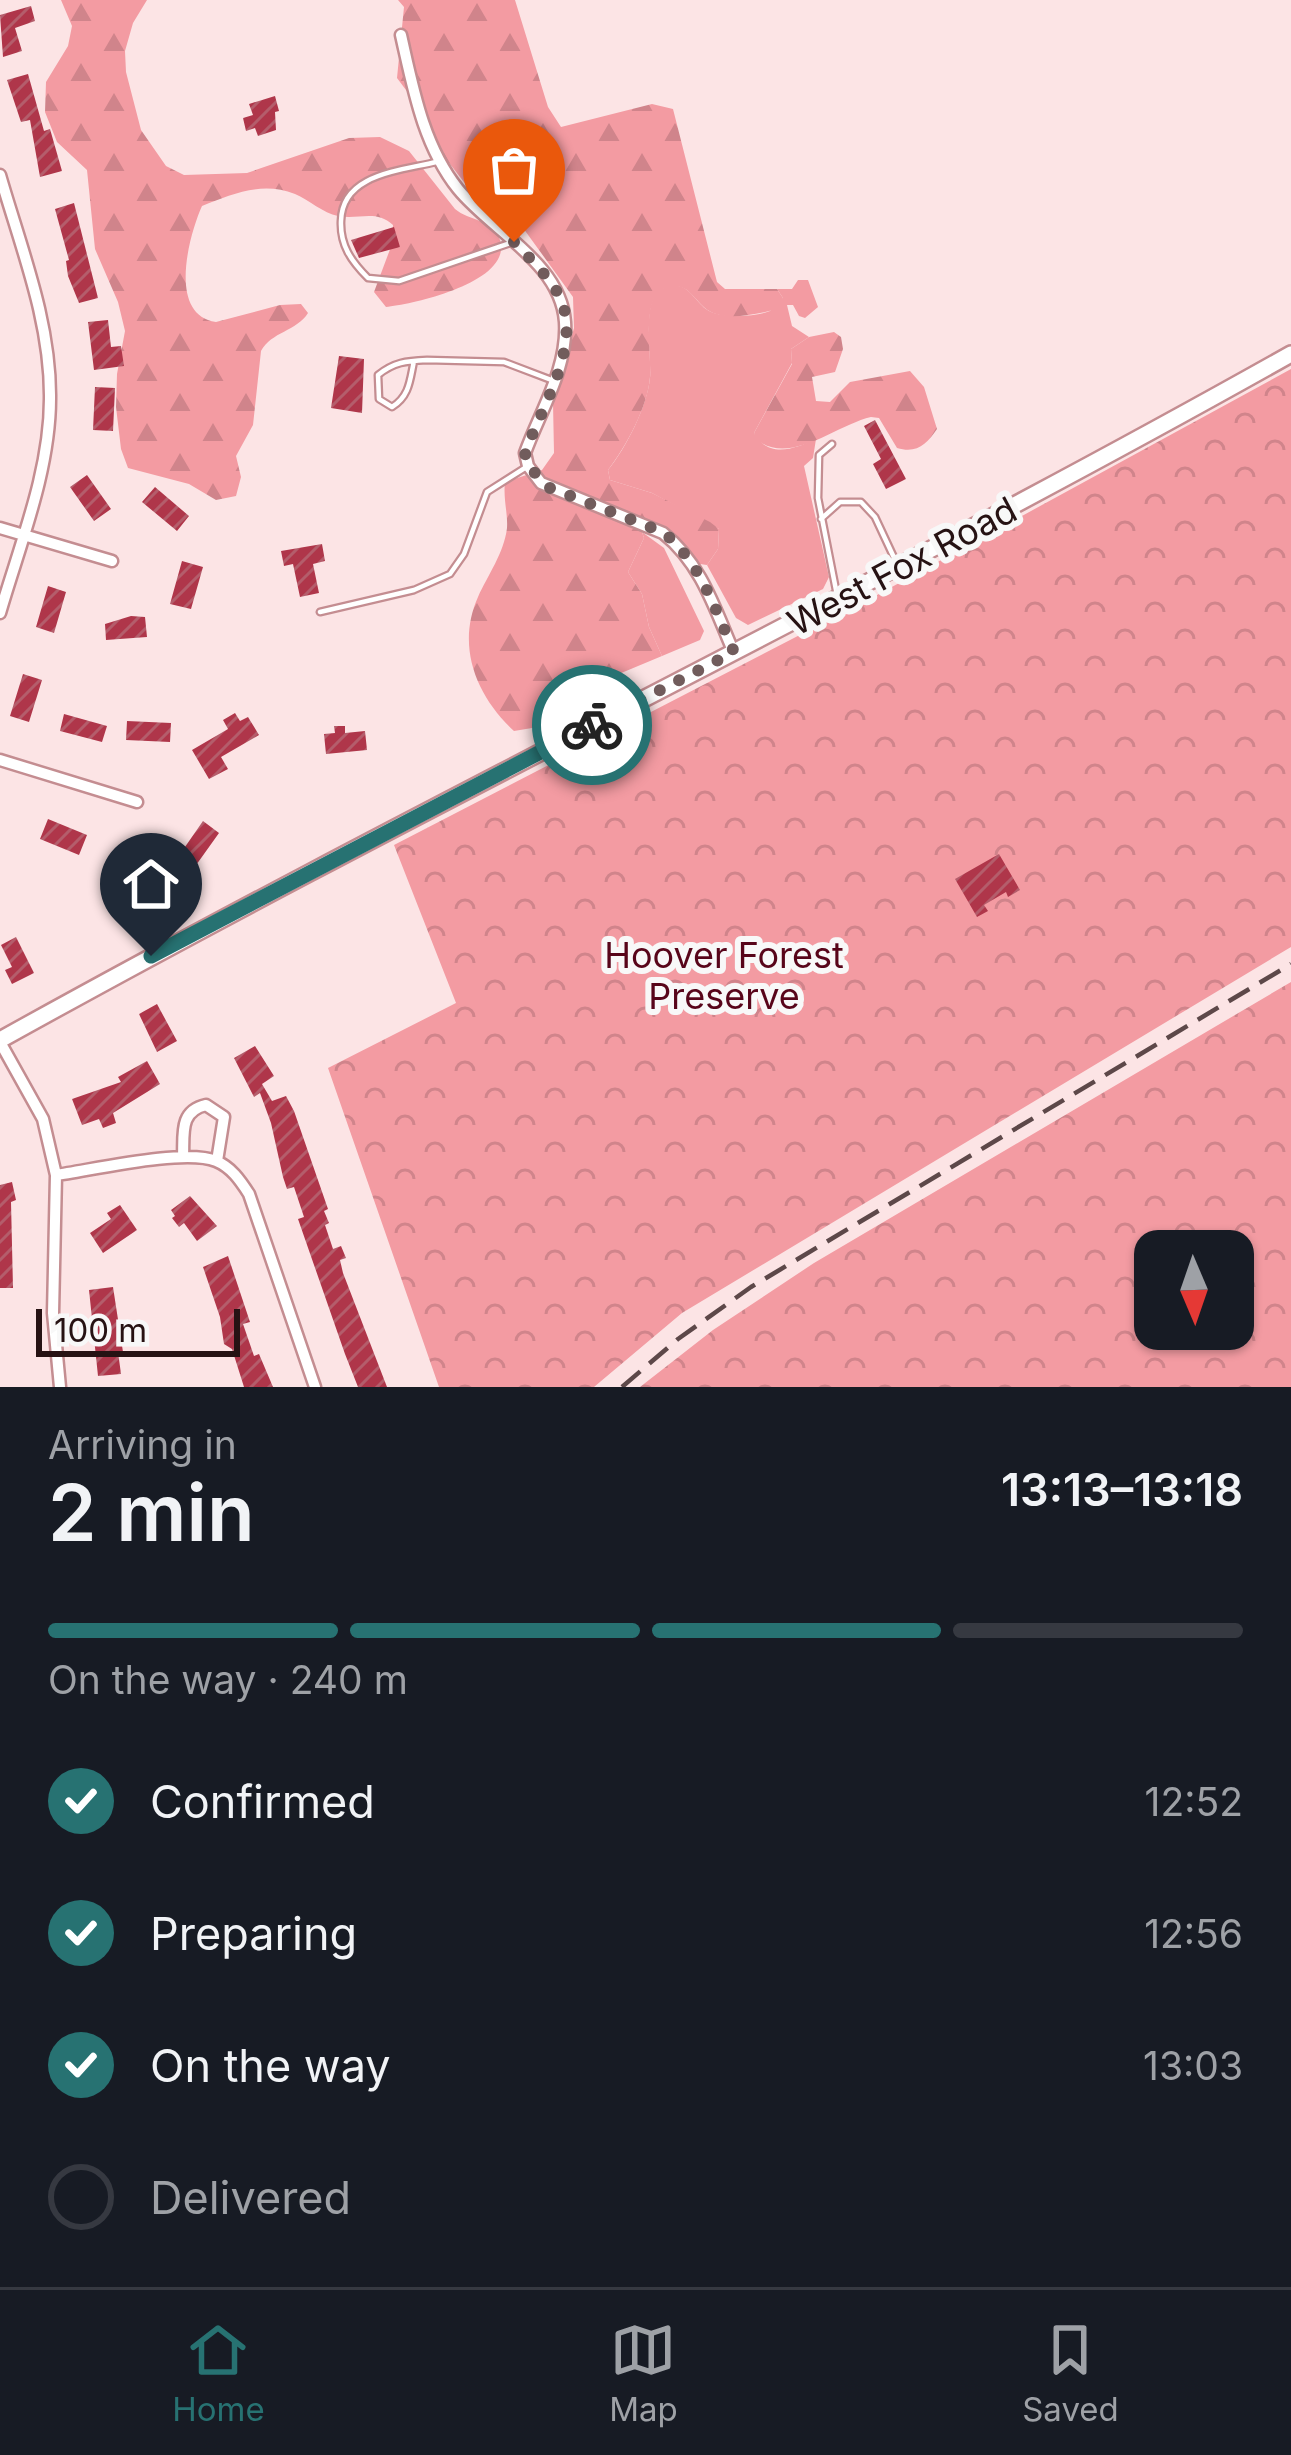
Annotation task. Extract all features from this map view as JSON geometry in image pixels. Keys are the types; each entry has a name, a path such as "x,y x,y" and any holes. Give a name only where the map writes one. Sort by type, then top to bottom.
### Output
{"street":[{"path":"401,34 421,116 440,161 459,189 541,269 560,296 565,325 554,381 525,453 528,466 550,488 663,532 678,544 703,580 734,652"},
{"path":"0,178 39,311 50,399 46,441 0,613"},
{"name":"West Fox Road","path":"0,1041 269,892 899,570 1291,354"},
{"path":"0,528 112,561"},
{"path":"0,760 137,802"},
{"path":"0,1041 43,1120 56,1175 53,1313 60,1387"},
{"path":"183,1157 184,1118 206,1105 224,1118 217,1161"},
{"path":"56,1175 183,1157 217,1161 231,1170 249,1193 315,1387"}],"lane":[{"path":"440,161 366,180 347,194 341,208 340,240 356,266 368,278 399,281 514,242"},
{"path":"414,361 409,389 400,402 392,406 379,399 378,375 394,363 414,361 503,362 554,381"},
{"path":"832,444 817,463 821,519 838,601"},
{"path":"320,612 414,590 449,574 464,554 487,492 528,466"},
{"path":"821,519 831,506 847,499 866,506 899,570"}],"green space":[{"path":"61,0 147,0 133,23 125,51 126,72 141,130 166,166 184,175 247,173 349,138 380,137 409,151 455,209 492,228 500,240 500,255 477,279 438,296 386,307 374,292 392,244 393,225 387,220 338,216 295,194 271,189 202,206 186,272 191,305 201,316 216,322 301,304 308,313 261,351 253,425 236,456 241,477 236,496 216,500 189,484 128,468 121,449 117,374 125,331 95,249 87,170 57,142 45,112 46,82 68,46 72,26"},
{"path":"398,0 515,0 548,107 561,127 652,104 673,109 717,282 725,289 777,289 783,298 781,308 731,316 709,311 680,287 656,295 650,316 645,401 608,470 610,480 652,493 710,522 719,529 718,549 707,565 700,564 667,532 595,500 593,507 642,532 644,538 628,572 642,594 662,656 595,684 562,706 544,726 514,731 501,717 480,686 469,634 478,597 505,537 505,482 542,470 554,453 553,403 574,328 573,297 518,221 467,186 436,146 421,110 397,78 404,7"},
{"path":"798,280 808,280 818,307 805,318 787,305 792,326 809,337 791,349 792,363 754,433 774,449 816,439 813,458 804,466 829,577 823,589 748,625 736,618 707,565 718,549 719,529 652,493 610,480 608,470 645,402 649,317 661,289 677,286 712,312 747,316 770,311 783,298 777,289 792,289"},
{"path":"834,332 841,337 843,349 835,372 812,377 816,401 830,402 850,382 910,371 924,387 937,429 925,443 916,449 897,448 879,418 871,417 798,446 769,446 756,439 754,433 792,364 791,349 809,337"},
{"name":"Hoover Forest Preserve","path":"1291,369 1291,947 682,1313 594,1387 439,1387 328,1068 456,1003 394,845 879,594"},
{"path":"642,532 664,548 704,631 700,640 662,656 642,594 628,572 644,538"},
{"path":"1291,982 1291,1387 640,1387 713,1330 814,1263"}],"building":[{"path":"31,6 35,21 15,28 22,51 3,57 0,15"},
{"path":"28,74 44,131 50,129 62,171 40,177 30,120 21,122 7,80"},
{"path":"275,96 276,130 258,136 255,128 246,131 243,118 253,115 249,104"},
{"path":"74,203 98,298 79,303 68,276 69,260 55,209"},
{"path":"394,227 400,247 359,258 351,240"},
{"path":"108,320 111,347 121,346 124,366 94,370 88,322"},
{"path":"339,356 364,359 362,413 331,408"},
{"path":"95,387 115,388 113,431 93,430"},
{"path":"875,420 906,479 886,489 873,464 881,459 864,426"},
{"path":"87,475 111,509 94,521 70,487"},
{"path":"155,487 189,516 177,531 142,502"},
{"path":"322,544 325,561 313,564 319,593 300,597 293,564 284,566 281,551"},
{"path":"182,561 203,567 191,609 170,604"},
{"path":"48,586 66,592 54,633 36,627"},
{"path":"145,617 147,637 106,640 105,624"},
{"path":"23,674 42,680 29,722 10,716"},
{"path":"235,713 240,721 248,717 259,735 221,757 228,769 209,779 192,750 228,729 223,720"},
{"path":"64,714 107,726 102,742 60,731"},
{"path":"127,721 171,723 170,742 126,740"},
{"path":"334,726 345,726 345,733 365,731 367,750 326,754 324,734 335,733"},
{"path":"48,819 87,835 79,855 40,839"},
{"path":"203,821 219,833 194,868 178,857"},
{"path":"999,854 1020,890 984,905 988,911 977,917 955,879"},
{"path":"109,861 154,867 151,886 140,885 139,893 127,892 128,883 107,880"},
{"path":"16,937 34,973 12,984 5,970 12,967 1,945"},
{"path":"157,1004 177,1041 157,1052 139,1014"},
{"path":"255,1046 274,1076 262,1084 272,1101 286,1096 294,1111 328,1209 325,1225 333,1249 341,1246 346,1258 340,1260 343,1273 387,1387 358,1387 345,1354 298,1219 304,1217 294,1187 287,1189 283,1177 260,1093 254,1097 234,1058"},
{"path":"147,1061 160,1084 113,1113 116,1123 103,1128 99,1119 82,1125 72,1099 121,1082 118,1077"},
{"path":"12,1182 16,1200 11,1202 13,1288 0,1288 0,1185"},
{"path":"190,1196 217,1226 197,1241 184,1223 179,1227 172,1218 171,1210"},
{"path":"120,1205 137,1230 103,1253 90,1233 111,1219 107,1213"},
{"path":"228,1256 250,1322 243,1324 254,1356 259,1354 273,1387 244,1387 232,1349 224,1344 203,1267"},
{"path":"113,1287 123,1352 118,1352 121,1374 98,1376 89,1290"}],"railway":[{"path":"622,1387 678,1339 751,1287 1291,964"}],"way so far":[{"path":"514,242 560,296 565,325 551,392 525,453 528,466 550,488 663,532 678,544 703,580 734,652 592,725"}],"route":[{"path":"151,956 592,725"}]}
